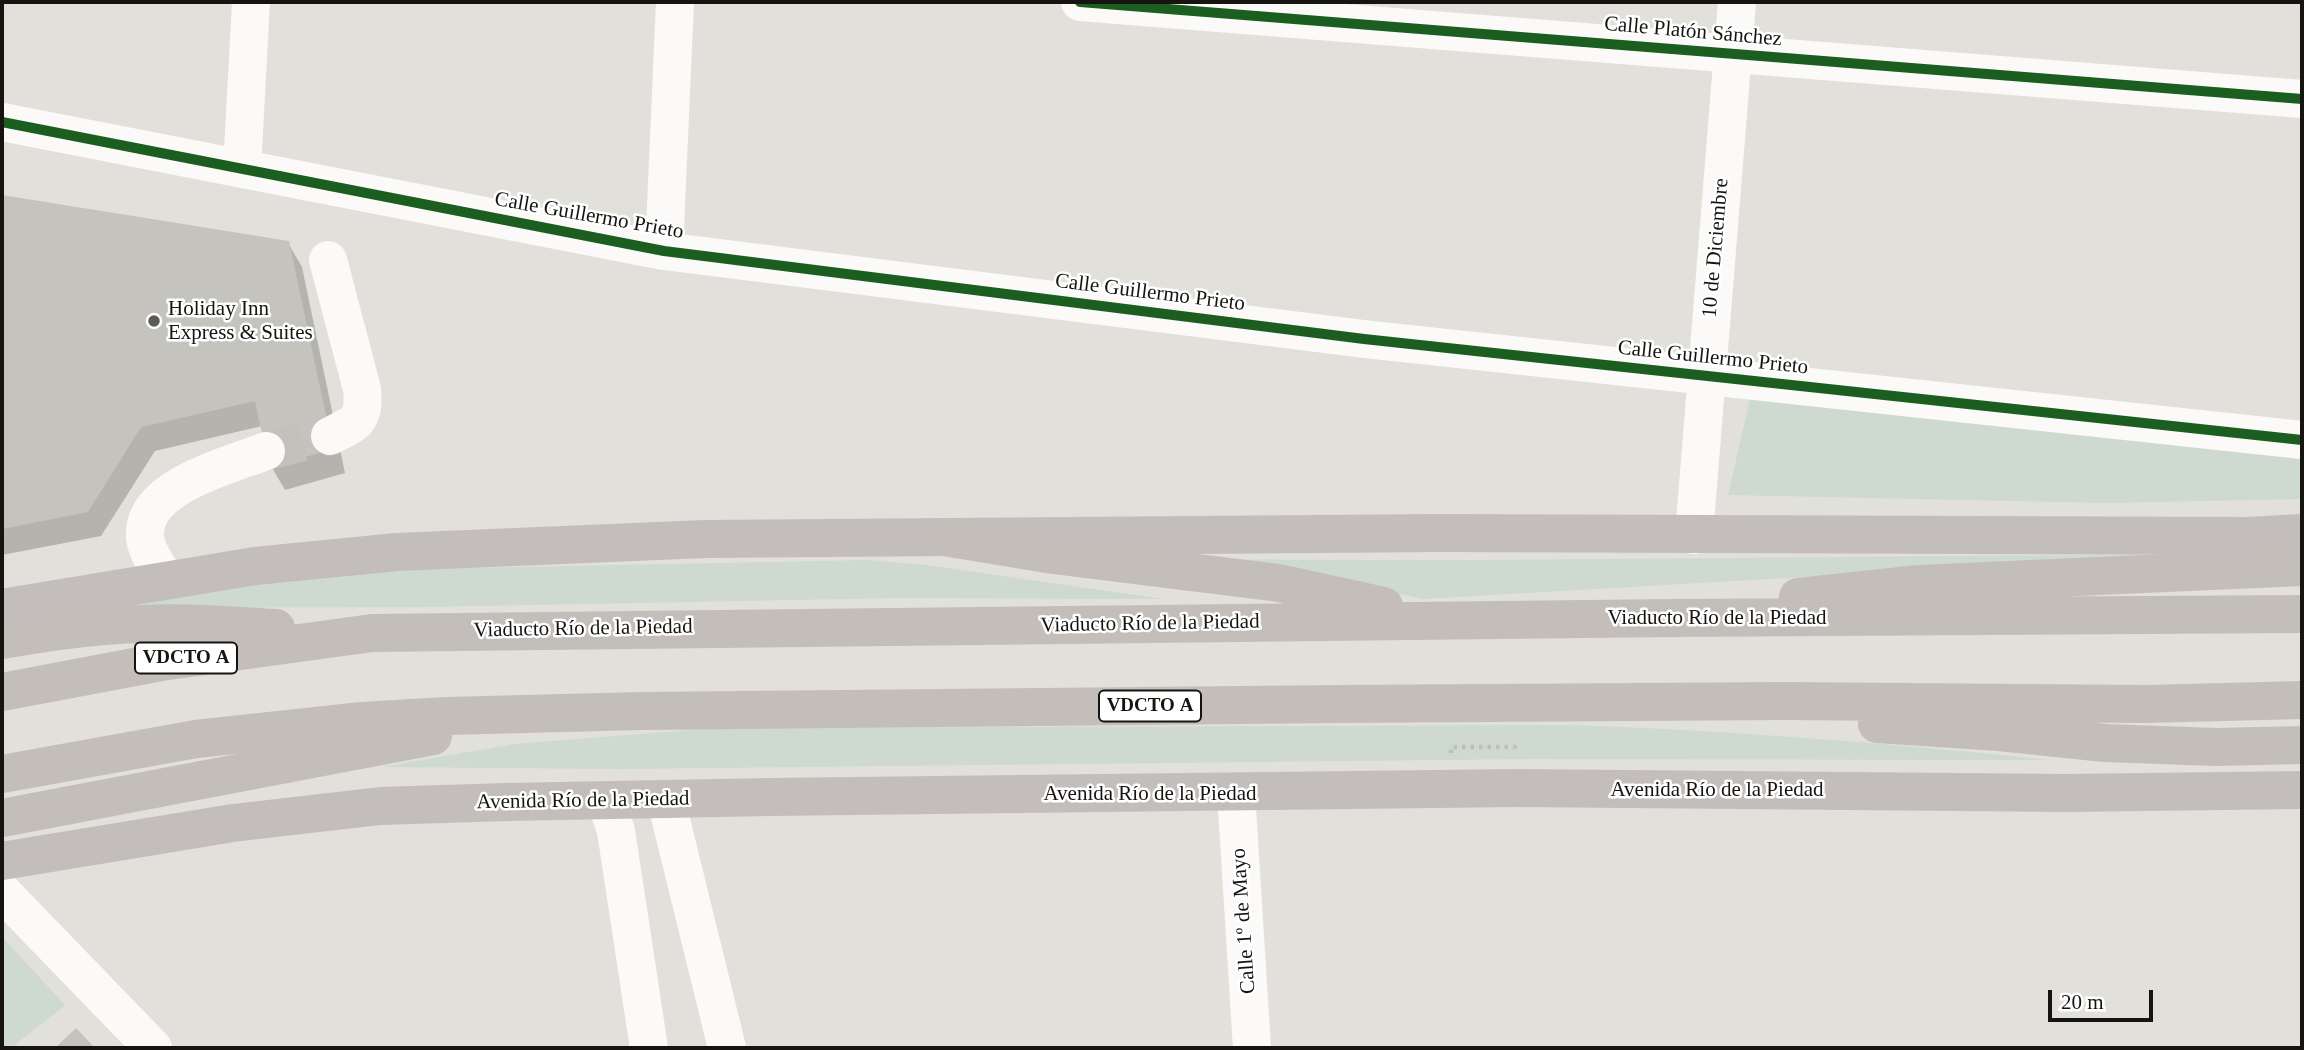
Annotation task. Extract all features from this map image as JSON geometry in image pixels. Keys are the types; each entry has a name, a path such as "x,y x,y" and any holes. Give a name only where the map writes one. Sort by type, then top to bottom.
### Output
{"highway":[{"path":"950,538 1053,555 1279,583 1451,621"},
{"path":"1672,618 1861,589 2302,567"},
{"name":"Viaducto Río de la Piedad","path":"2,692 161,662 372,633 1672,618 2302,614"},
{"path":"2,640 86,627 188,623 372,633"},
{"name":"VDCTO A","path":"2,774 196,739 288,728 376,720 504,714 670,710 1784,701 2146,704 2302,700"},
{"path":"1784,701 1833,721 1999,732 2105,743 2216,747 2302,745"},
{"path":"2,818 408,742 460,730 504,714"}],"main road":[{"path":"2,608 256,566 397,552 705,540 1438,533 2247,536 2302,533"},
{"name":"Avenida Río de la Piedad","path":"2,861 233,823 380,806 770,796 1517,788 2053,793 2302,790"}],"street":[{"path":"242,169 251,2"},
{"path":"664,251 675,2"},
{"name":"Calle Platón Sánchez","path":"1080,2 2302,100"},
{"name":"10 de Diciembre","path":"1694,535 1737,2"},
{"name":"Calle Guillermo Prieto","path":"2,122 664,251 1364,339 2302,440"},
{"path":"328,260 362,389 364,409 356,423 330,436"},
{"path":"166,580 147,548 145,531 152,510 172,490 266,451"},
{"name":"Calle 1º de Mayo","path":"1236,793 1252,1048"},
{"path":"666,800 727,1048"},
{"path":"606,801 616,831 649,1048"},
{"path":"2,892 153,1048"}],"path":[{"path":"1451,747 1515,747"}],"shaded area":[{"path":"1751,395 2302,455 2302,499 2108,503 1728,495"},
{"path":"2184,555 1423,599 1361,586 1187,559 1436,560"},
{"path":"868,560 926,565 1163,599 897,598 427,607 136,608 11,620 202,584 420,569"},
{"path":"1574,725 1812,738 2049,760 1531,759 619,769 382,767 514,744 717,728"},
{"path":"2,937 65,1005 11,1048 2,1048"}],"building":[{"name":"Holiday Inn Express & Suites","path":"2,195 289,241 333,449 269,467 255,401 141,427 88,512 2,529"},
{"path":"76,1028 95,1048 55,1048"}],"tunnel":[{"path":"266,451 330,436"}],"cycle path":[{"path":"1080,2 2302,99"},
{"path":"2,122 664,251 1364,339 2302,440"}],"place":[{"name":"Holiday Inn Express & Suites","path":"154,321"}]}
